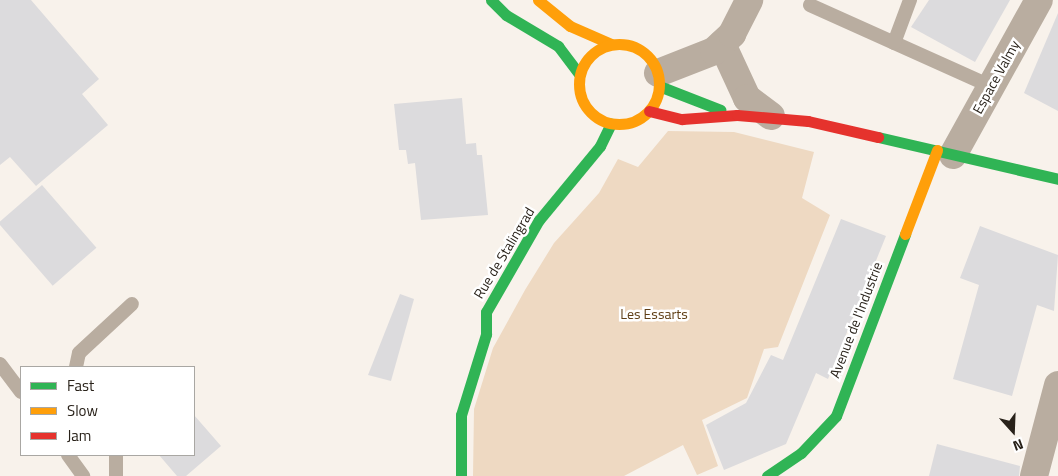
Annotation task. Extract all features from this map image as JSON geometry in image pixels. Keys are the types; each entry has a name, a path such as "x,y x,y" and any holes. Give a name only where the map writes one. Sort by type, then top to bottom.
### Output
{"street":[{"path":"491,0 506,15 558,46 580,75 585,106 611,123 631,121 649,111 682,119 736,115 771,116 945,152 1058,180"},
{"path":"538,0 570,26 611,44 635,47 653,62 659,80 649,111"},
{"path":"659,80 722,44 749,0"},
{"name":"Espace Valmy","path":"945,152 990,86 1039,0"},
{"path":"580,75 591,55 611,44"},
{"path":"722,44 747,98 771,116"},
{"path":"659,80 736,115"},
{"name":"Rue de Stalingrad","path":"461,476 461,415 486,334 486,312 539,220 600,146 611,123"},
{"name":"Avenue de l'Industrie","path":"767,476 801,453 836,416 945,152"},
{"path":"1034,476 1058,384"}],"lane":[{"path":"894,42 910,0"},
{"path":"810,5 990,86"},
{"path":"76,366 79,354 132,304"},
{"path":"0,364 20,391"},
{"path":"69,456 83,476"},
{"path":"116,456 116,476"}],"green space":[{"name":"Les Essarts","path":"668,131 734,132 814,152 802,198 830,215 778,347 764,349 747,398 702,420 718,466 697,475 683,445 624,476 473,476 474,409 493,348 525,290 554,243 599,193 618,159 638,167"}],"building":[{"path":"0,0 31,0 99,79 82,94 108,125 36,186 10,157 0,165"},
{"path":"929,0 1010,0 975,62 911,27"},
{"path":"1058,13 1058,111 1024,93"},
{"path":"462,98 466,144 476,143 477,155 482,155 488,215 421,220 415,163 408,164 406,150 399,150 394,104"},
{"path":"42,185 96,248 53,286 0,225 0,222"},
{"path":"841,219 886,236 828,379 816,373 786,444 724,470 706,425 746,403 771,355 783,360"},
{"path":"980,226 1058,255 1054,311 1037,305 1012,396 953,379 979,285 960,278"},
{"path":"400,294 414,299 391,381 368,375"},
{"path":"195,416 221,446 186,476 177,476 160,456 195,456"},
{"path":"937,444 1020,466 1019,476 929,476"}],"traffic: fast":[{"path":"491,0 506,15 558,46 580,75"},
{"path":"659,86 721,110"},
{"path":"461,476 461,415 486,334 486,312 539,220 600,146 611,123"},
{"path":"878,137 1058,179"},
{"path":"767,476 801,453 836,416 905,234"}],"traffic: slow":[{"path":"538,0 570,26 611,44"},
{"path":"619,44 634,47 647,56 656,69 659,84 656,99 647,112 634,121 619,124 604,121 591,112 582,99 579,84 582,69 591,56 604,47 619,44"},
{"path":"905,234 937,150"}],"traffic: jam":[{"path":"649,111 682,119 737,115 808,121 878,137"}]}
